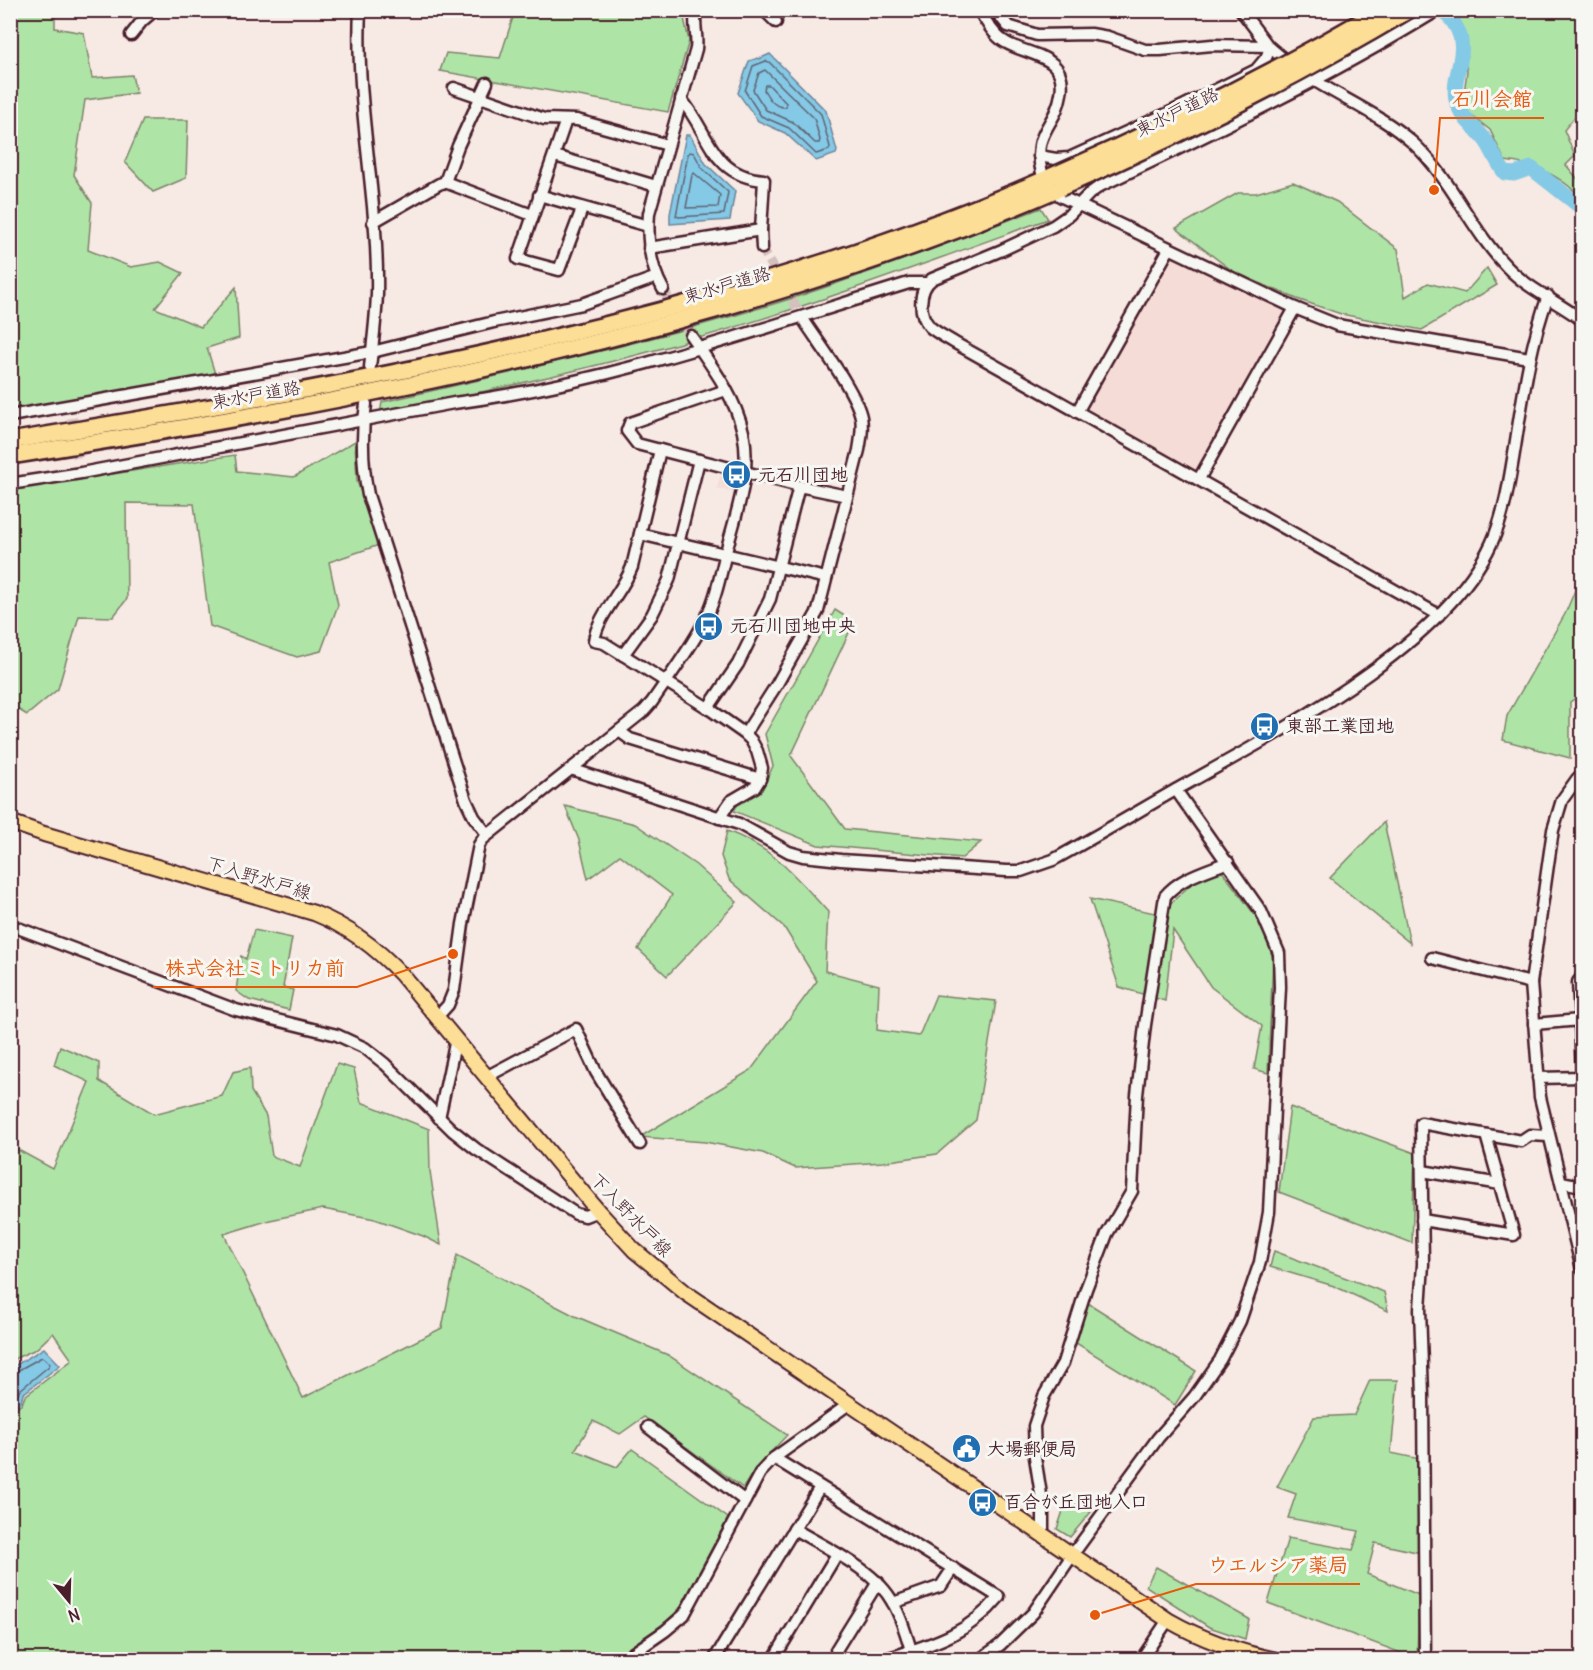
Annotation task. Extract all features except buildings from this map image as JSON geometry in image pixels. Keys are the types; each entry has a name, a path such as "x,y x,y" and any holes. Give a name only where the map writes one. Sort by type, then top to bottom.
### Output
{"highway":[{"name":"東水戸道路","path":"10,456 306,406 573,348 770,294 939,237 1054,183 1291,60 1381,10"},
{"name":"東水戸道路","path":"10,441 303,391 463,359 663,310 842,256 1145,150 1245,101 1409,10"}],"main road":[{"name":"下入野水戸線","path":"10,822 328,918 353,932 379,951 438,1016 598,1211 634,1250 686,1293 1168,1620 1203,1639 1233,1650 1270,1659"}],"street":[{"path":"131,35 155,10"},
{"path":"360,10 361,71 377,292 369,367"},
{"path":"663,289 657,277 649,248 648,226 656,186 698,40 694,23 696,10"},
{"path":"764,10 776,22"},
{"path":"978,10 996,35 1005,42 1041,55 1057,70 1061,80 1060,101 1040,143 1039,156 1054,183 1078,206 1295,308 1337,325 1529,358"},
{"path":"995,10 1008,26 1037,35 1091,34 1108,37 1145,50 1212,45 1269,47"},
{"path":"1241,10 1269,47 1287,62 1391,125 1415,144 1437,170 1506,267 1582,320"},
{"path":"1438,10 1314,80 1100,186 1053,226 932,279 922,292 921,304 924,317 931,327 955,343 1439,615"},
{"path":"1039,156 1056,159 1069,158 1175,110 1256,70 1266,58 1269,47"},
{"path":"446,182 458,146 487,83"},
{"path":"454,88 544,118 577,120 668,145"},
{"path":"681,99 691,110 714,154 735,173 750,179 764,180 762,248"},
{"path":"566,120 518,259 559,270 582,208"},
{"path":"555,156 656,186"},
{"path":"373,222 439,183 446,182 532,216"},
{"path":"539,195 648,226"},
{"path":"649,248 761,230"},
{"path":"1077,412 1169,249"},
{"path":"10,416 71,412 372,352 494,322 582,304 657,277"},
{"path":"10,484 80,468 363,421 590,377 699,348 909,283 927,283"},
{"path":"571,769 747,828 789,852 818,859 968,870 1021,871 1053,860 1244,752 1348,688 1386,660 1439,615 1461,592 1484,559 1498,528 1507,496 1529,358 1548,296"},
{"path":"1199,479 1295,308"},
{"path":"745,734 777,684 818,611 859,450 861,417 846,385 805,322"},
{"path":"438,1016 452,999 463,924 479,845 487,834 644,711 703,625 718,588 740,501 745,471 743,432 726,390 691,336"},
{"path":"726,390 630,423 627,431 637,444 848,496"},
{"path":"366,404 363,421 362,461 368,495 466,800 474,817 487,834"},
{"path":"660,450 627,580 595,630 594,641 604,643 708,708 745,734 754,745 762,768 760,779 755,787 731,801 719,818"},
{"path":"624,655 662,599 669,580 699,460"},
{"path":"708,708 738,664 770,599 800,486"},
{"path":"640,534 826,578"},
{"path":"619,731 630,738 760,779"},
{"path":"1582,774 1562,800 1553,830 1531,983 1540,1097 1548,1136 1582,1262"},
{"path":"980,1659 1000,1645 1024,1623 1158,1438 1194,1397 1220,1360 1247,1303 1260,1262 1269,1212 1279,953 1268,923 1228,862 1176,790"},
{"path":"1042,1534 1043,1507 1035,1457 1034,1426 1044,1396 1063,1363 1086,1289 1107,1234 1132,1191 1137,1095 1165,896 1174,886 1183,881 1228,862"},
{"path":"10,925 236,1010 337,1035 365,1048 385,1064 439,1118 476,1149 576,1214 585,1216 598,1211"},
{"path":"1432,958 1531,983"},
{"path":"1538,1078 1582,1077 1578,982 1582,976"},
{"path":"1534,1024 1581,1019"},
{"path":"486,1077 576,1029 596,1072 640,1144"},
{"path":"439,1118 456,1039"},
{"path":"1425,1659 1420,1309 1421,1123 1521,1141 1530,1135 1548,1136"},
{"path":"1422,1220 1514,1235 1486,1135"},
{"path":"1422,1171 1500,1184"},
{"path":"1561,1182 1582,1186"},
{"path":"623,1659 665,1631 684,1615 760,1473 774,1458 849,1404"},
{"path":"648,1427 745,1501"},
{"path":"774,1458 999,1597 989,1610 959,1632 912,1655 883,1659"},
{"path":"714,1659 820,1486"},
{"path":"794,1529 837,1554 878,1582 893,1603 912,1655"},
{"path":"773,1659 837,1554"},
{"path":"893,1603 941,1586 953,1568"},
{"path":"840,1659 836,1650 878,1582"},
{"path":"1141,1659 1168,1620"}],"shaded area":[{"path":"1175,256 1283,307 1287,313 1198,468 1192,470 1088,412 1086,406 1167,259"},
{"path":"723,469 737,473 734,493 717,488"}],"green space":[{"path":"10,11 55,11 55,28 84,33 92,78 132,75 136,93 85,100 74,175 92,203 88,250 131,267 160,262 183,273 155,308 201,327 236,287 239,338 207,348 215,374 25,407 11,405"},
{"path":"515,11 688,11 684,18 689,41 668,112 440,71 446,53 500,58"},
{"path":"1471,11 1582,11 1582,108 1564,130 1575,156 1566,165 1582,184 1582,199 1566,184 1547,172 1505,161 1490,130 1462,108 1467,71 1457,17"},
{"path":"143,120 188,120 186,178 153,192 125,162"},
{"path":"1293,182 1337,202 1398,249 1405,297 1428,283 1465,293 1487,268 1497,285 1422,330 1341,314 1297,299 1234,272 1176,228 1238,193 1256,193"},
{"path":"1041,208 1048,219 873,282 740,326 578,370 380,414 382,402 640,341 793,298 887,266"},
{"path":"355,441 357,481 379,545 329,562 338,605 321,651 297,657 210,626 194,504 126,503 127,599 113,617 79,616 58,689 27,715 11,705 10,490 235,455 237,471 294,477"},
{"path":"1582,574 1582,694 1570,702 1570,758 1503,740 1507,716 1565,614"},
{"path":"835,610 854,622 791,756 845,829 981,842 962,858 818,845 734,811 738,804 762,790 773,766 765,734"},
{"path":"565,806 635,824 696,865 737,902 667,976 638,949 672,895 620,855 588,879 579,840"},
{"path":"1384,822 1410,943 1330,878"},
{"path":"727,831 744,838 771,855 794,875 828,912 825,971 879,985 877,1030 919,1036 936,995 996,1001 976,1120 937,1154 883,1162 795,1168 763,1153 705,1142 640,1137 751,1070 817,981 784,927 729,879 721,856"},
{"path":"1215,862 1261,923 1273,958 1268,1073 1254,1069 1262,1026 1211,987 1173,930 1165,1001 1119,987 1090,899 1159,914"},
{"path":"254,930 292,938 283,987 293,990 289,1010 249,1000 236,991 241,956 246,959"},
{"path":"60,1046 99,1063 99,1081 154,1114 222,1096 233,1072 250,1068 251,1091 266,1116 272,1156 300,1167 337,1064 354,1069 361,1102 429,1129 430,1171 441,1245 375,1219 323,1209 270,1220 224,1234 303,1398 442,1328 457,1255 575,1316 668,1355 787,1435 755,1469 743,1488 644,1417 620,1434 593,1421 575,1450 617,1467 632,1449 728,1518 680,1608 663,1625 612,1659 11,1659 11,1412 22,1404 25,1396 72,1360 53,1333 36,1349 16,1358 11,1363 11,1146 53,1169 89,1082 54,1065"},
{"path":"1290,1107 1415,1153 1412,1243 1279,1192"},
{"path":"1274,1251 1384,1292 1388,1311 1334,1286 1270,1267"},
{"path":"1088,1303 1196,1371 1175,1405 1076,1343"},
{"path":"1370,1380 1398,1380 1391,1453 1420,1459 1421,1553 1375,1543 1367,1574 1419,1595 1417,1659 1268,1603 1288,1538 1353,1550 1359,1531 1288,1518 1296,1494 1277,1487 1314,1417 1354,1415"},
{"path":"1067,1499 1091,1512 1070,1537 1057,1529"},
{"path":"1156,1567 1249,1619 1245,1639 1209,1627 1146,1586"}],"water":[{"path":"770,54 826,111 836,154 816,161 785,133 758,121 738,93 749,61"},
{"path":"686,135 690,135 706,164 735,191 730,220 670,224"},
{"path":"44,1348 60,1365 23,1394 21,1402 11,1409 11,1368"}],"waterway":[{"path":"1438,10 1450,18 1460,35 1462,46 1455,86 1458,106 1486,141 1502,169 1505,173 1514,174 1531,168 1582,208"}],"tunnel":[{"path":"762,248 805,322"},
{"path":"663,289 691,336"},
{"path":"72,418 79,462"}],"place":[{"name":"石川会館","path":"1434,190"},
{"name":"元石川団地","path":"737,475"},
{"name":"元石川団地中央","path":"709,626"},
{"name":"東部工業団地","path":"1265,726"},
{"name":"株式会社ミトリカ前","path":"453,954"},
{"name":"大場郵便局","path":"966,1449"},
{"name":"百合が丘団地入口","path":"983,1502"},
{"name":"ウエルシア薬局","path":"1095,1615"}]}
